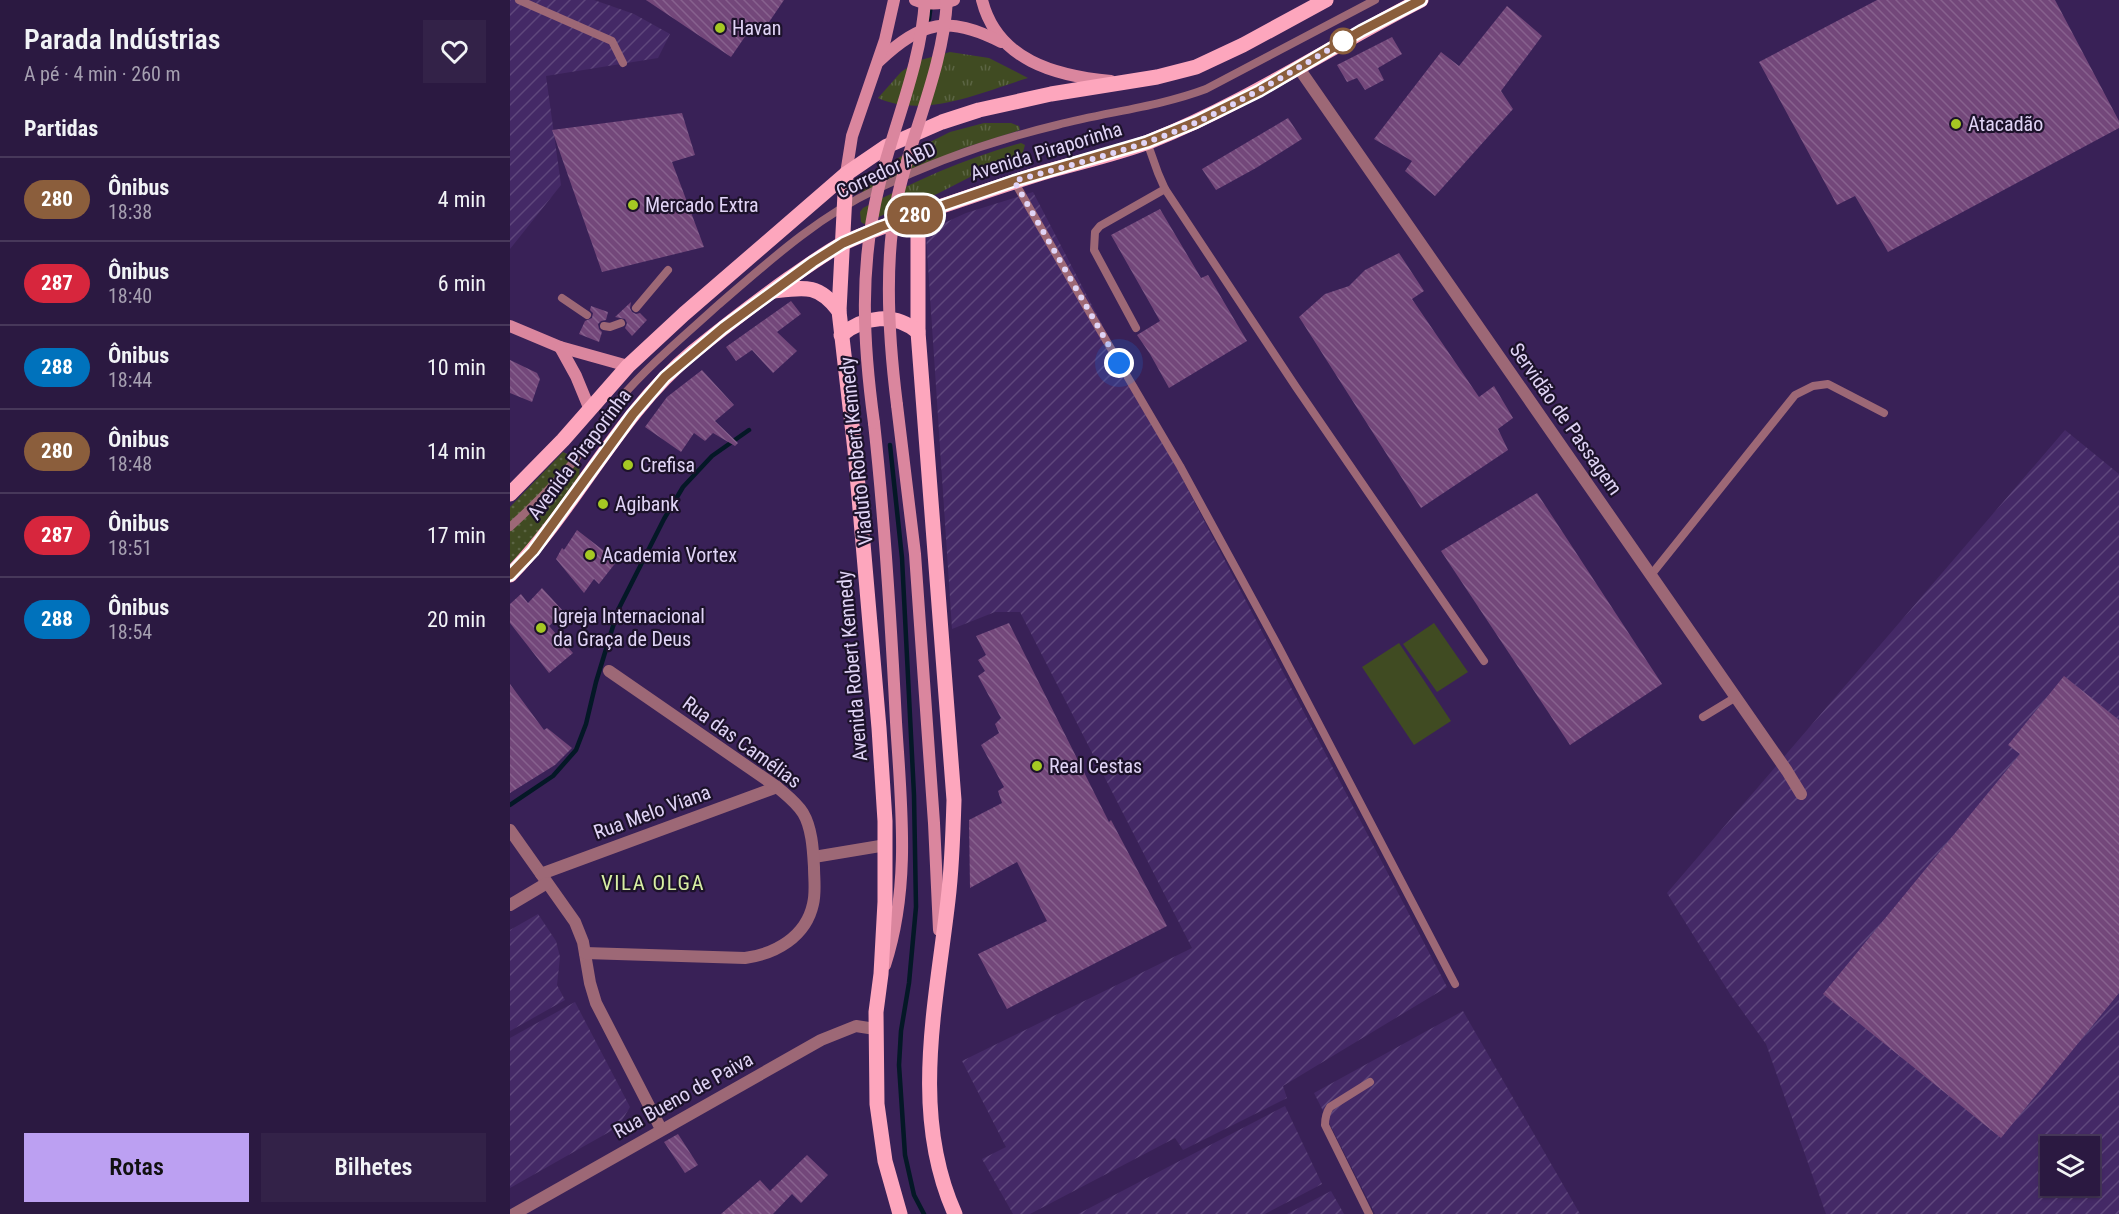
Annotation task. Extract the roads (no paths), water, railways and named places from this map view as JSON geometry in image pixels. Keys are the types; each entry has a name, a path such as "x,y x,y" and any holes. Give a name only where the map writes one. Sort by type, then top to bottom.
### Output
{"main road":[{"name":"Avenida Robert Kennedy","path":"894,0 885,40 852,136 846,174 839,311 855,451 879,728 886,845 881,974 876,1029 877,1104 882,1143 900,1214"},
{"path":"982,0 991,24 1004,44"},
{"name":"Avenida Piraporinha","path":"510,494 590,410 628,366 684,314 846,174 887,146 933,125 1018,101 1180,72 1214,59 1304,14 1326,0"},
{"name":"Avenida Piraporinha","path":"510,575 533,551 633,414 665,377 691,353 771,291 843,243 880,227 1014,181 1147,142 1196,122 1259,91 1361,31 1421,0"},
{"path":"922,1 947,1 943,39 901,184 892,227 890,330 915,554 940,950"},
{"name":"Viaduto Robert Kennedy","path":"881,974 894,937 901,893 902,823 886,535 864,343 864,303 874,206 896,123 917,58 921,40 922,1"},
{"path":"877,63 900,41 913,34 943,26 965,27 979,30 1017,54 1044,67 1076,76 1127,82"},
{"path":"921,213 918,228 918,332 954,800 948,901 940,950 928,1091 939,1170 955,1214"},
{"path":"771,291 798,288 817,290 826,296 839,311"},
{"path":"841,335 860,322 877,318 909,324 918,332"},
{"path":"510,326 560,347 628,366"},
{"path":"560,347 576,376 590,410"}],"street":[{"name":"Servidão de Passagem","path":"1298,67 1651,574 1801,794"},
{"name":"Rua das Camélias","path":"585,953 745,958 767,954 783,946 797,935 810,914 815,896 814,857 808,827 795,803 777,787 609,671"},
{"name":"Rua Melo Viana","path":"510,905 544,878 777,787"},
{"path":"510,830 575,922 580,932 596,1003 661,1129"},
{"path":"814,857 886,845"},
{"name":"Rua Bueno de Paiva","path":"514,1214 833,1034 856,1026 876,1029"}],"lane":[{"path":"519,0 612,41 619,51 622,63"},
{"name":"Corredor ABD","path":"510,527 557,481 617,402 648,368 772,258 845,207 875,189 995,143 1056,125 1179,98 1206,89 1375,0"},
{"path":"1147,142 1165,189 1296,387 1485,661"},
{"path":"1014,181 1180,466 1278,646 1455,984"},
{"path":"1136,328 1094,250 1095,232 1100,226 1165,189"},
{"path":"636,308 668,270"},
{"path":"562,298 587,315"},
{"path":"604,326 610,327 621,323"},
{"path":"1651,574 1796,395 1813,386 1828,384 1884,413"},
{"path":"1703,717 1736,697"},
{"path":"1369,1214 1325,1125 1325,1118 1330,1107 1370,1082"}],"waterway":[{"path":"929,19 931,4"},
{"path":"510,805 553,776 576,750 586,724 618,610 664,519 683,487 712,456 749,430"},
{"path":"890,445 902,558 914,795 916,907 899,1065 905,1155 914,1195 924,1214"}],"place":[{"name":"Havan","path":"720,28"},
{"name":"Atacadão","path":"1956,124"},
{"name":"Mercado Extra","path":"633,205"},
{"name":"Crefisa","path":"628,465"},
{"name":"Agibank","path":"603,504"},
{"name":"Academia Vortex","path":"590,555"},
{"name":"Igreja Internacional da Graça de Deus","path":"541,628"},
{"name":"Real Cestas","path":"1037,766"}],"district":[{"name":"VILA OLGA","path":"653,883"}]}
